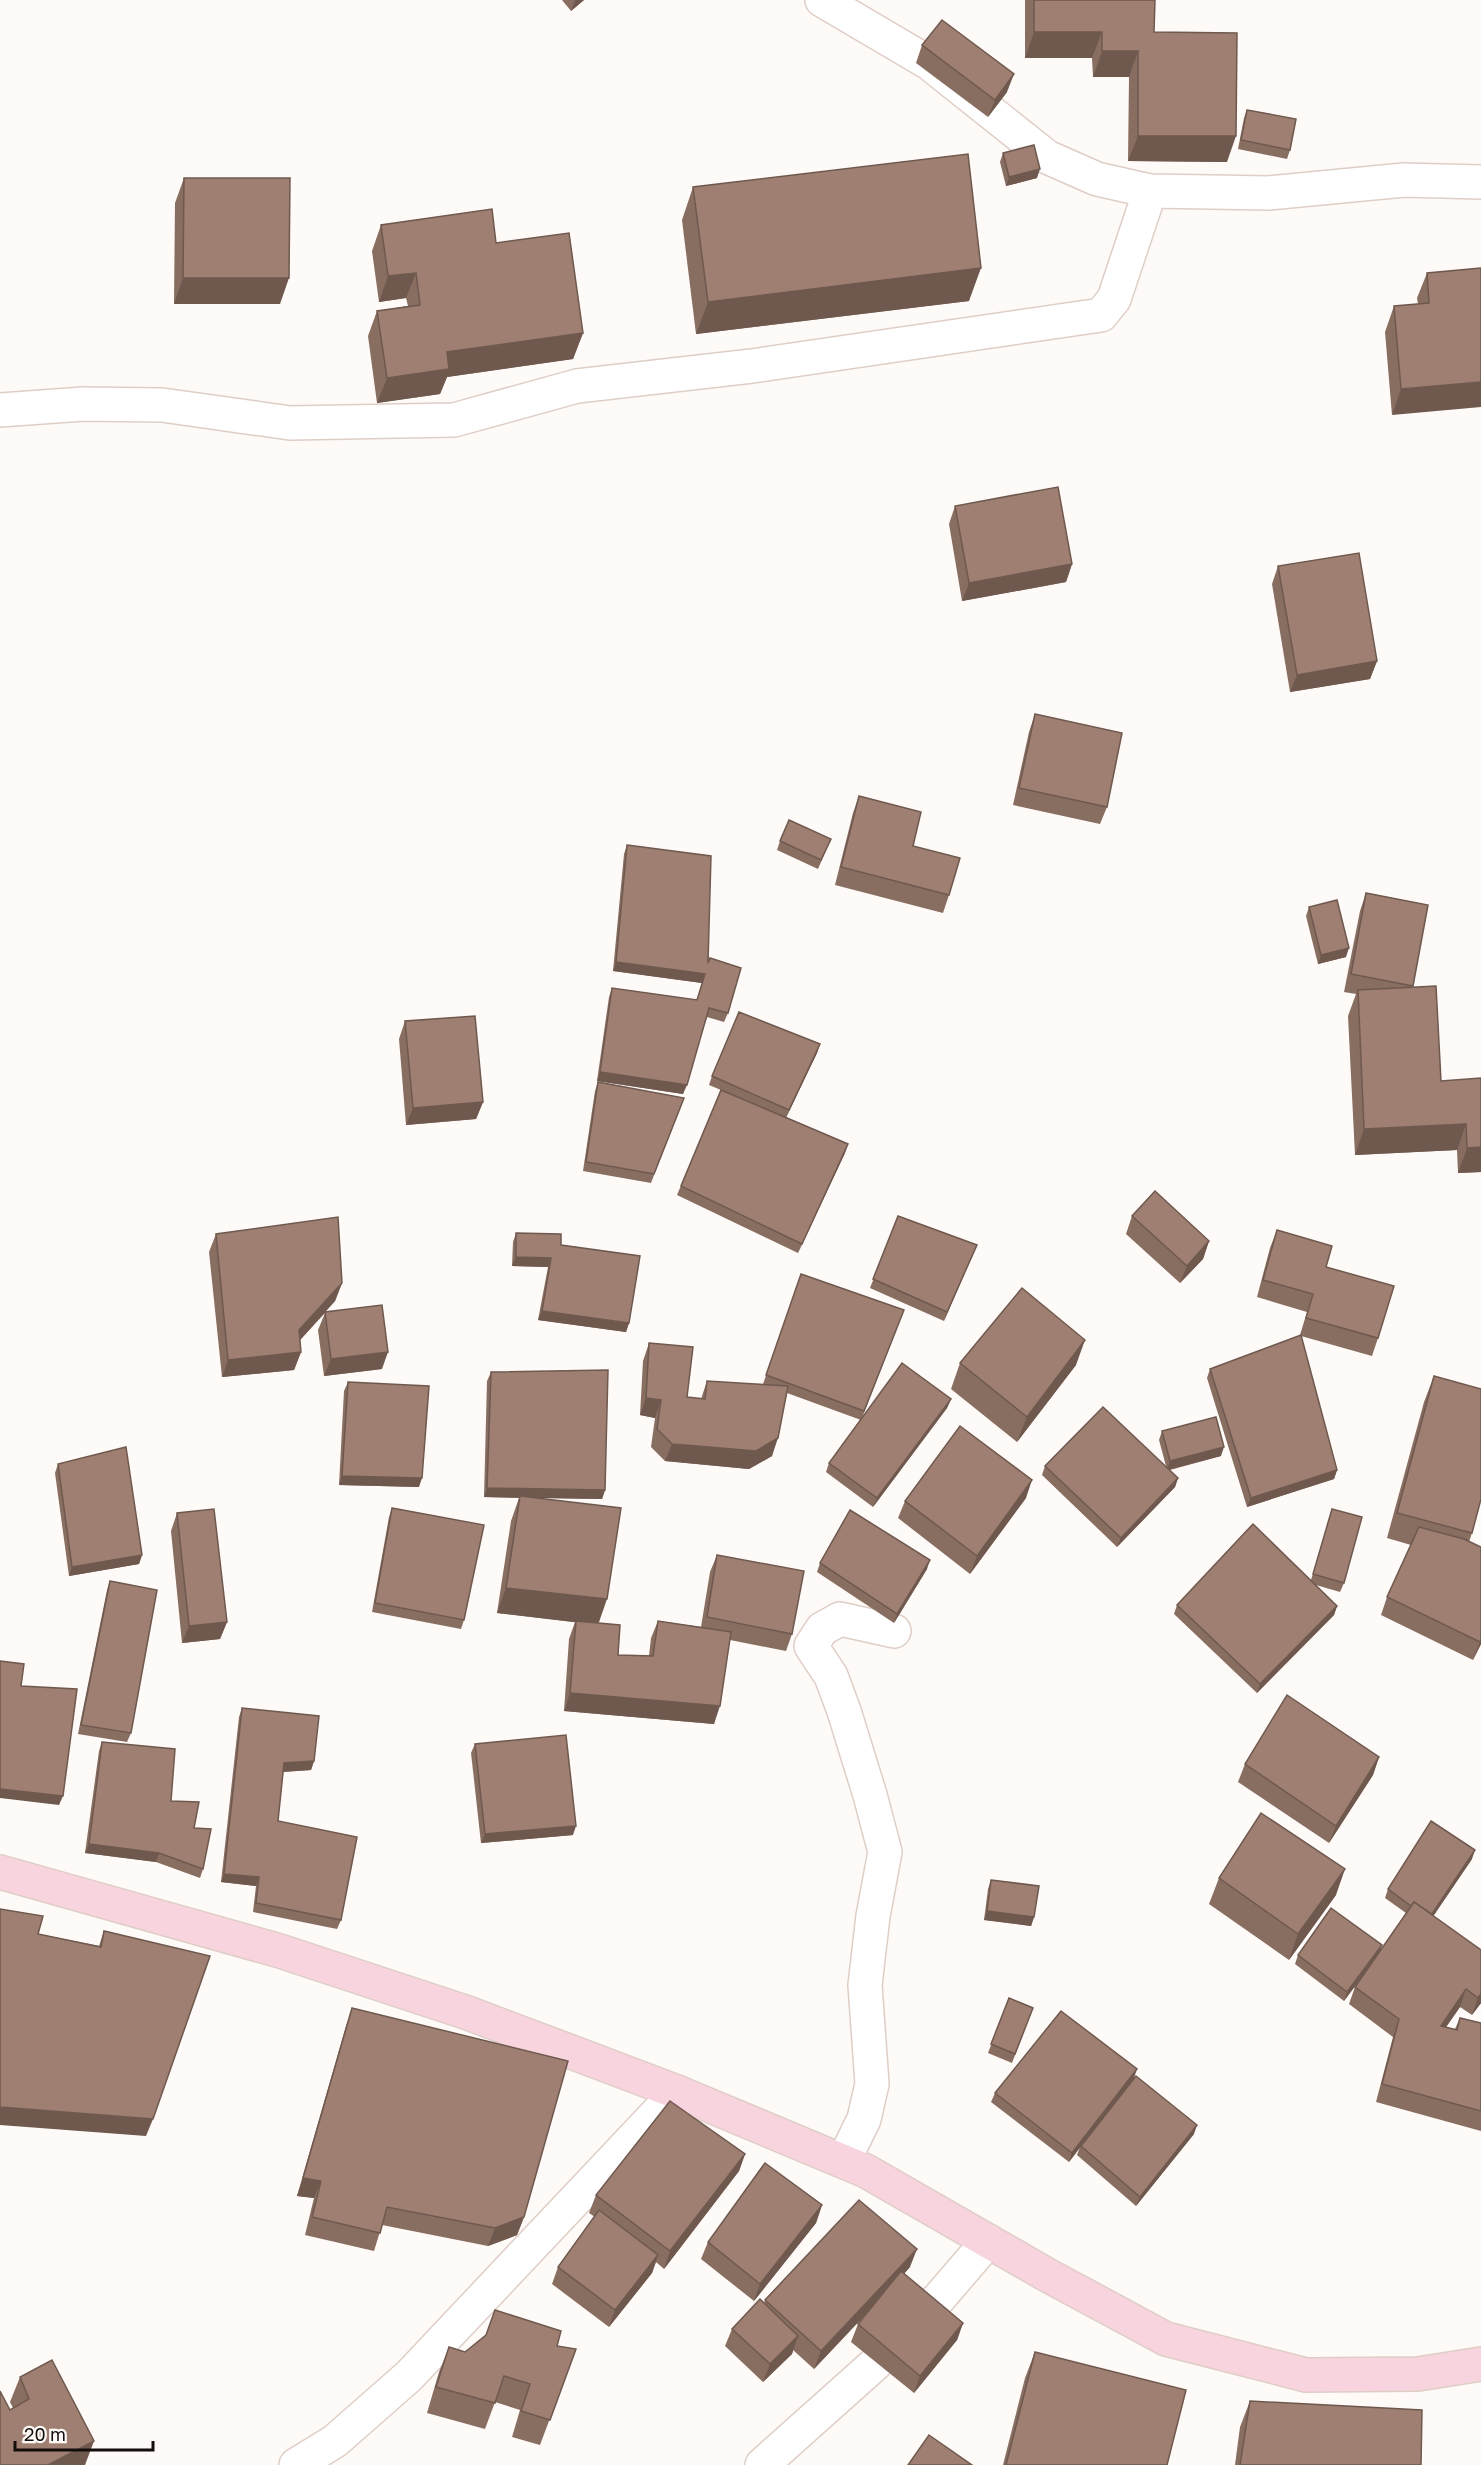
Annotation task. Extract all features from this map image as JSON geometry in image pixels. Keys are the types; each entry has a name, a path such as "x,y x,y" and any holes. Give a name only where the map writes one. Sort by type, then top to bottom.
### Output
{"main road":[{"path":"0,1872 291,1955 468,2013 677,2092 844,2160 1166,2339 1306,2375 1418,2373 1481,2364"}],"street":[{"path":"822,0 929,63 1047,157 1097,179 1150,191 1268,193 1404,180 1481,182"},
{"path":"0,410 82,404 162,405 290,423 454,420 577,386 752,366 1101,315 1114,299 1150,191"},
{"path":"844,2160 864,2119 872,2084 865,1985 873,1916 885,1852 844,1712 831,1676 811,1646 822,1629 840,1619 894,1631"},
{"path":"296,2465 335,2441 408,2376 677,2092"},
{"path":"762,2465 875,2364 940,2297 988,2241"}],"building":[{"path":"1034,0 1155,0 1154,32 1237,33 1236,136 1138,136 1138,51 1102,51 1102,32 1034,32"},
{"path":"942,20 1014,74 995,100 922,45"},
{"path":"1247,110 1296,119 1290,150 1241,140"},
{"path":"1034,145 1040,169 1009,177 1003,153"},
{"path":"968,154 981,268 708,302 693,187"},
{"path":"184,178 290,178 289,278 183,278"},
{"path":"492,209 496,243 569,233 583,333 447,352 449,369 387,378 377,311 420,305 416,273 388,276 381,225"},
{"path":"1481,268 1481,382 1401,389 1394,306 1429,303 1427,273"},
{"path":"1058,487 1072,564 969,583 955,506"},
{"path":"1359,553 1377,661 1297,675 1278,566"},
{"path":"1035,714 1122,733 1107,807 1019,788"},
{"path":"859,796 921,812 913,846 960,858 949,895 841,867"},
{"path":"789,820 831,839 821,860 780,841"},
{"path":"627,845 711,856 708,963 710,958 741,968 728,1013 709,1008 687,1085 600,1072 612,988 697,1000 705,974 616,962"},
{"path":"1366,893 1428,905 1413,986 1351,974"},
{"path":"1337,900 1349,948 1321,955 1309,907"},
{"path":"1436,986 1441,1081 1481,1078 1481,1147 1467,1148 1466,1124 1364,1129 1358,990"},
{"path":"739,1012 820,1044 789,1110 712,1076"},
{"path":"475,1016 483,1102 413,1108 405,1021"},
{"path":"598,1082 684,1098 654,1174 586,1162"},
{"path":"721,1090 848,1144 802,1244 681,1186"},
{"path":"1155,1191 1209,1241 1187,1266 1132,1216"},
{"path":"898,1216 977,1245 947,1312 873,1279"},
{"path":"338,1217 342,1283 299,1330 301,1352 228,1360 216,1234"},
{"path":"1277,1230 1332,1246 1326,1267 1394,1286 1378,1338 1306,1318 1313,1294 1263,1280"},
{"path":"516,1233 561,1234 561,1245 640,1256 629,1323 542,1311 551,1258 516,1257"},
{"path":"801,1274 904,1310 864,1411 766,1375"},
{"path":"1022,1288 1085,1340 1027,1417 960,1363"},
{"path":"382,1305 388,1352 331,1359 325,1312"},
{"path":"1301,1335 1337,1470 1251,1498 1210,1369"},
{"path":"649,1343 693,1347 687,1397 705,1399 707,1381 788,1386 778,1438 756,1451 672,1444 657,1429 661,1400 646,1398"},
{"path":"902,1363 951,1399 877,1498 829,1463"},
{"path":"608,1370 605,1490 487,1488 491,1372"},
{"path":"1434,1376 1481,1389 1481,1499 1472,1533 1397,1513"},
{"path":"348,1382 429,1386 422,1478 342,1476"},
{"path":"1103,1407 1178,1478 1121,1538 1045,1466"},
{"path":"1216,1417 1224,1447 1170,1461 1162,1431"},
{"path":"960,1426 1032,1480 977,1556 905,1501"},
{"path":"126,1447 142,1555 72,1567 58,1464"},
{"path":"520,1496 621,1508 607,1599 506,1588"},
{"path":"392,1508 484,1525 464,1620 375,1603"},
{"path":"214,1509 227,1622 189,1626 177,1513"},
{"path":"1332,1509 1362,1517 1344,1583 1313,1574"},
{"path":"850,1510 930,1560 897,1614 820,1563"},
{"path":"1253,1524 1337,1606 1260,1684 1177,1605"},
{"path":"1419,1527 1464,1539 1481,1547 1480,1642 1387,1597"},
{"path":"717,1555 804,1571 792,1634 707,1617"},
{"path":"110,1581 157,1590 131,1733 81,1725"},
{"path":"576,1621 620,1625 618,1655 653,1656 658,1621 731,1632 720,1706 570,1693"},
{"path":"0,1661 24,1664 21,1686 77,1689 63,1796 0,1789"},
{"path":"1287,1695 1379,1757 1336,1826 1245,1764"},
{"path":"242,1708 319,1716 314,1761 284,1763 278,1821 357,1837 341,1920 256,1903 259,1877 224,1874"},
{"path":"566,1735 576,1826 485,1834 475,1744"},
{"path":"102,1742 175,1749 171,1801 199,1802 194,1828 211,1829 203,1869 159,1853 89,1844"},
{"path":"1261,1813 1345,1869 1298,1934 1219,1878"},
{"path":"1431,1821 1475,1850 1432,1914 1414,1902 1411,1906 1388,1889"},
{"path":"991,1880 1039,1886 1034,1917 987,1911"},
{"path":"1414,1902 1481,1950 1481,1994 1478,1998 1466,1989 1441,2026 1457,2030 1460,2018 1481,2023 1481,2111 1382,2084 1399,2019 1355,1987"},
{"path":"1331,1908 1382,1945 1347,1992 1298,1955"},
{"path":"0,1909 43,1916 38,1934 101,1947 104,1931 210,1956 153,2119 0,2107"},
{"path":"1009,1998 1033,2008 1015,2054 991,2044"},
{"path":"352,2008 568,2061 524,2217 495,2228 387,2207 380,2233 312,2217 321,2181 303,2178"},
{"path":"1061,2011 1137,2069 1072,2153 995,2093"},
{"path":"1136,2076 1197,2125 1140,2197 1081,2146"},
{"path":"670,2101 745,2154 670,2251 596,2195"},
{"path":"765,2163 822,2205 760,2284 708,2242"},
{"path":"859,2200 917,2249 821,2351 765,2300"},
{"path":"599,2210 658,2255 615,2310 558,2267"},
{"path":"901,2271 963,2323 920,2376 858,2324"},
{"path":"760,2299 798,2336 770,2364 732,2329"},
{"path":"495,2310 561,2331 557,2346 576,2349 550,2420 521,2411 530,2384 504,2376 495,2403 436,2387 449,2347 465,2352 486,2335"},
{"path":"1035,2352 1186,2390 1167,2465 1006,2465"},
{"path":"52,2360 94,2441 48,2465 0,2465 0,2391 10,2410 29,2399 20,2377"},
{"path":"1250,2401 1422,2410 1421,2465 1240,2465"},
{"path":"929,2435 972,2465 908,2465"}]}
